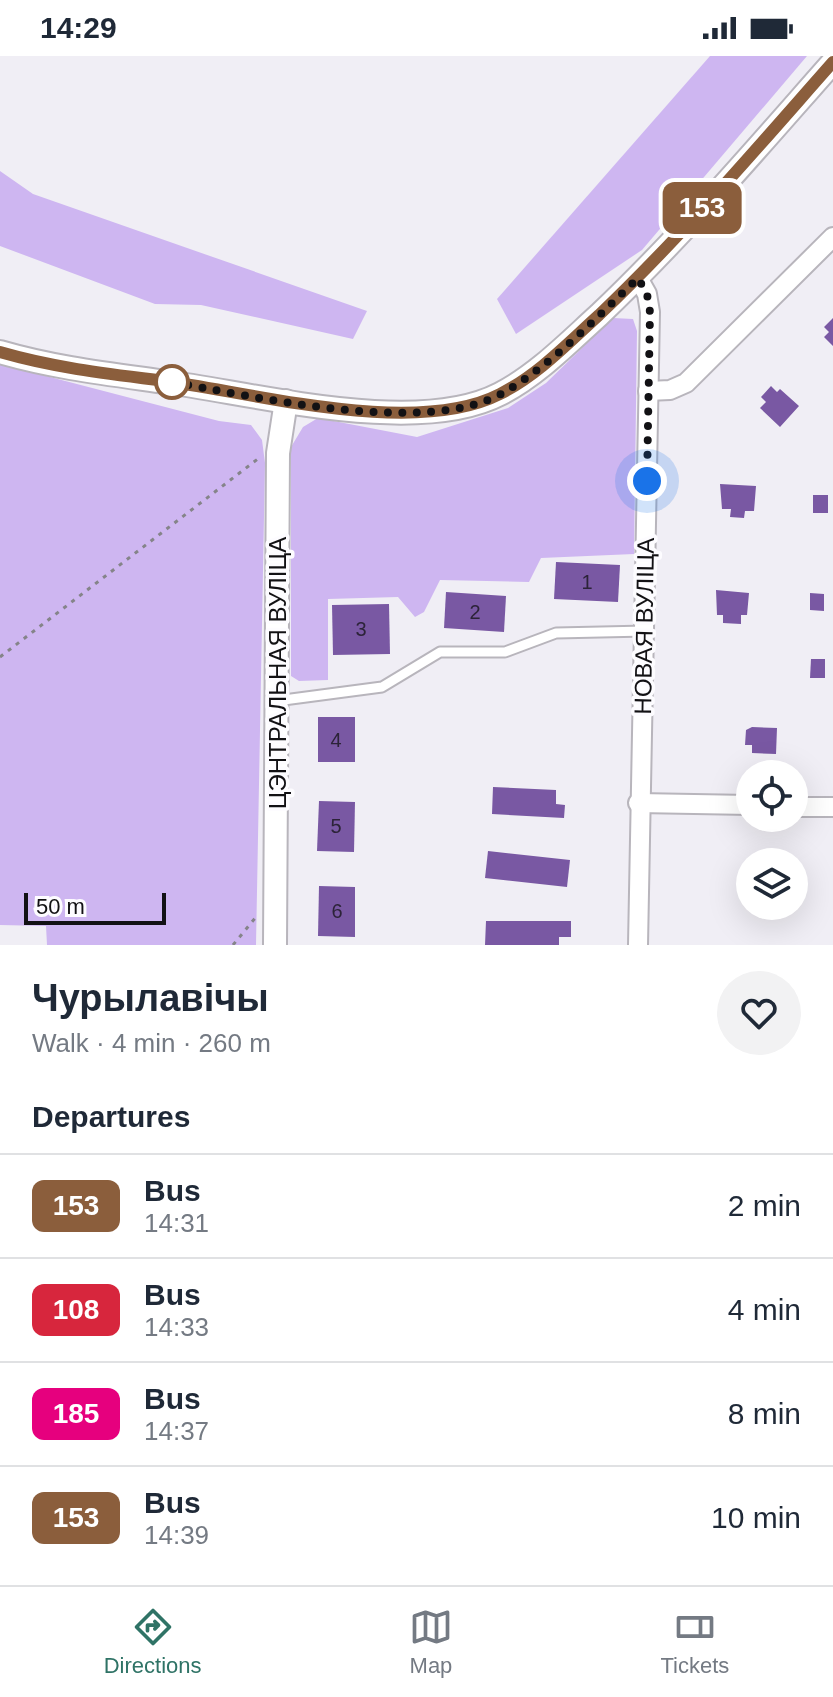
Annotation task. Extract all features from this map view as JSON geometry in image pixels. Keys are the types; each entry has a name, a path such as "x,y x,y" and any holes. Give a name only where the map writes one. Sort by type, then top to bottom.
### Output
{"street":[{"path":"0,352 52,367 286,401 401,412 468,407 500,394 534,372 638,278 833,62"},
{"path":"648,391 670,390 686,383 833,237"},
{"name":"НОВАЯ ВУЛІЦА","path":"638,278 647,294 650,312 646,631 638,803 638,945"},
{"name":"ЦЭНТРАЛЬНАЯ ВУЛІЦА","path":"275,945 278,453 286,401"},
{"path":"638,803 736,805"},
{"path":"808,807 833,807"}],"lane":[{"path":"276,701 382,687 440,652 505,652 556,633 646,631"}],"path":[{"path":"0,657 254,459 278,453"},
{"path":"233,945 254,918 275,912"}],"shaded area":[{"path":"710,56 807,56 642,250 516,334 497,299"},
{"path":"0,171 33,194 367,311 353,339 201,305 155,304 0,246"},
{"path":"613,318 633,319 637,331 634,554 541,558 529,582 440,580 424,612 415,617 398,597 328,599 328,680 299,681 291,676 291,447 303,427 318,418 417,437 508,408 546,383"},
{"path":"0,364 219,421 251,425 262,440 265,463 256,945 47,945 46,926 0,925"}],"building":[{"path":"833,318 833,346 824,337 829,332 824,327"},
{"path":"771,386 777,392 780,389 799,406 780,427 760,408 766,402 761,397"},
{"path":"720,484 756,486 754,511 745,511 744,518 730,517 731,509 722,509"},
{"path":"813,495 828,495 828,513 813,513"},
{"path":"556,562 620,565 618,602 554,599"},
{"path":"716,590 749,593 747,615 741,615 741,624 723,623 723,615 717,615"},
{"path":"446,592 506,596 504,632 444,628"},
{"path":"810,593 824,594 824,611 810,610"},
{"path":"389,604 390,654 333,655 332,605"},
{"path":"811,659 825,659 825,678 810,678"},
{"path":"318,717 355,717 355,762 318,762"},
{"path":"752,727 777,728 776,754 752,753 752,745 745,745 746,730"},
{"path":"493,787 556,790 556,804 565,805 564,818 492,814"},
{"path":"319,801 355,802 354,852 317,851"},
{"path":"488,851 570,860 567,887 485,878"},
{"path":"319,886 355,887 355,937 318,936"},
{"path":"486,921 571,921 571,937 559,937 559,945 485,945"}],"bus line":[{"name":"153","path":"0,352 52,367 342,407 401,412 468,407 500,394 534,372 638,278 833,62"}],"route":[{"path":"172,382 166,381 245,395 401,412 468,407 500,394 534,372 638,278 647,294 650,312 647,481"}]}
